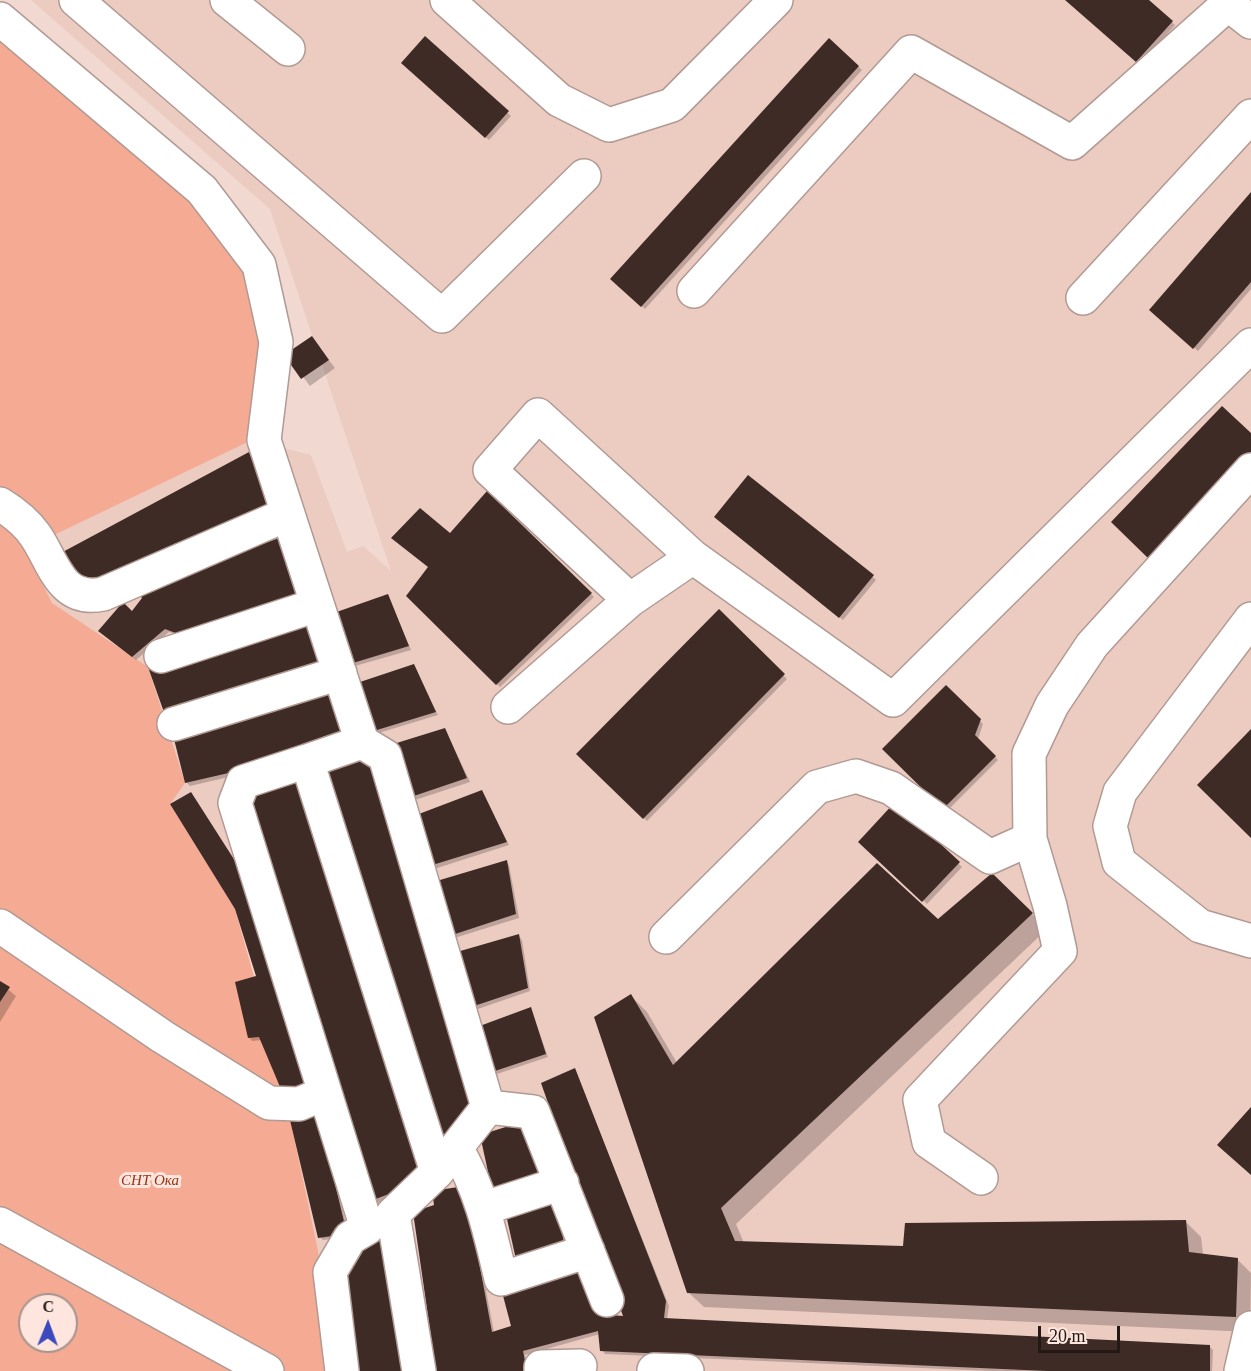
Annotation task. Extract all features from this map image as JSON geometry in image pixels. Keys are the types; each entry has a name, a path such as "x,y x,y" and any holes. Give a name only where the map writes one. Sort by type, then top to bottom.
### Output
{"lane":[{"path":"76,0 442,316 584,177"},
{"path":"227,0 288,49"},
{"path":"447,0 559,100 609,125 672,105 776,0"},
{"path":"694,291 911,52 1072,143 1228,4 1251,22"},
{"path":"0,20 202,190 259,265 276,342 264,440 362,742 385,756 488,1107"},
{"path":"1083,298 1251,116"},
{"path":"630,600 490,470 538,415 693,557 893,700 1251,345"},
{"path":"981,1178 929,1143 920,1100 1060,951 1050,906 1030,839 1029,754 1052,705 1092,645 1251,470"},
{"path":"0,504 15,513 35,535 59,579 74,591 89,596 103,594 288,514"},
{"path":"508,707 630,600 693,557"},
{"path":"161,656 317,604"},
{"path":"1251,619 1120,792 1110,826 1119,862 1200,926 1251,941"},
{"path":"174,724 340,674"},
{"path":"362,742 243,782 235,803 325,1093 380,1221 419,1371"},
{"path":"307,761 446,1160 473,1176 485,1208 501,1279 588,1251"},
{"path":"666,937 818,787 856,776 891,788 990,857 1030,839"},
{"path":"0,926 163,1037 269,1103 299,1104 325,1093"},
{"path":"342,1371 330,1272 350,1238 380,1221 446,1160 488,1107"},
{"path":"488,1107 533,1112 607,1300"},
{"path":"485,1208 562,1183"},
{"path":"0,1224 267,1371"},
{"path":"1241,1371 1251,1328"},
{"path":"541,1371 541,1367 580,1366"},
{"path":"654,1370 687,1371"}],"shaded area":[{"path":"31,0 1251,0 1251,1371 329,1371 256,976 235,909 170,804 148,668 52,603 25,549 252,440 311,455 347,552 363,546 391,571 270,209"}],"green space":[{"name":"СНТ Ока","path":"0,32 174,178 232,242 262,325 252,440 25,549 52,603 148,667 185,783 170,804 235,909 278,1062 318,1251 329,1371 0,1371"}],"building":[{"path":"1065,0 1149,0 1173,21 1136,62"},
{"path":"425,36 509,111 485,138 401,63"},
{"path":"829,38 859,66 641,307 610,279"},
{"path":"1251,192 1251,282 1193,349 1149,310"},
{"path":"312,336 329,360 301,379 284,355"},
{"path":"1222,406 1251,433 1251,454 1150,560 1111,522"},
{"path":"249,452 273,511 94,588 69,576 59,554"},
{"path":"748,475 874,575 839,618 714,517"},
{"path":"487,491 592,593 496,685 406,596 428,567 391,538 420,508 450,533"},
{"path":"279,538 301,595 181,635 165,629 132,657 98,631 123,602 132,611 142,598 136,590"},
{"path":"388,594 409,646 343,666 328,615"},
{"path":"719,609 785,674 643,819 576,754"},
{"path":"314,618 328,670 166,718 148,667"},
{"path":"414,664 436,712 367,733 351,685"},
{"path":"946,685 981,719 975,735 996,756 943,809 882,749"},
{"path":"332,686 350,735 307,755 185,783 173,735"},
{"path":"445,728 467,778 405,799 387,746"},
{"path":"1251,729 1251,838 1197,785"},
{"path":"361,751 377,766 476,1104 442,1145 321,762"},
{"path":"299,775 420,1165 405,1188 373,1200 245,788"},
{"path":"482,790 507,842 426,867 411,817"},
{"path":"191,792 253,889 314,1088 283,1094 259,1037 248,1038 235,982 256,976 235,909 170,804"},
{"path":"895,802 960,862 922,902 858,842"},
{"path":"507,860 516,914 446,937 430,883"},
{"path":"877,863 938,919 992,873 1033,913 721,1208 735,1241 903,1246 905,1223 1186,1220 1189,1252 1238,1258 1236,1317 687,1293 594,1017 631,994 673,1065"},
{"path":"519,934 528,988 468,1008 450,954"},
{"path":"0,981 10,987 0,1002"},
{"path":"531,1007 546,1054 489,1073 477,1027"},
{"path":"575,1068 666,1301 664,1318 1210,1345 1210,1371 1047,1371 600,1351 598,1331 523,1351 527,1371 436,1371 413,1212 434,1205 432,1191 465,1186 492,1332 511,1326 501,1288 582,1265 599,1314 623,1316 541,1083"},
{"path":"1251,1107 1251,1175 1217,1145"},
{"path":"317,1109 347,1234 318,1238 289,1116"},
{"path":"525,1121 543,1180 492,1190 480,1135"},
{"path":"555,1195 566,1253 517,1264 505,1210"},
{"path":"390,1240 407,1371 353,1371 341,1268 355,1265 355,1244"}]}
